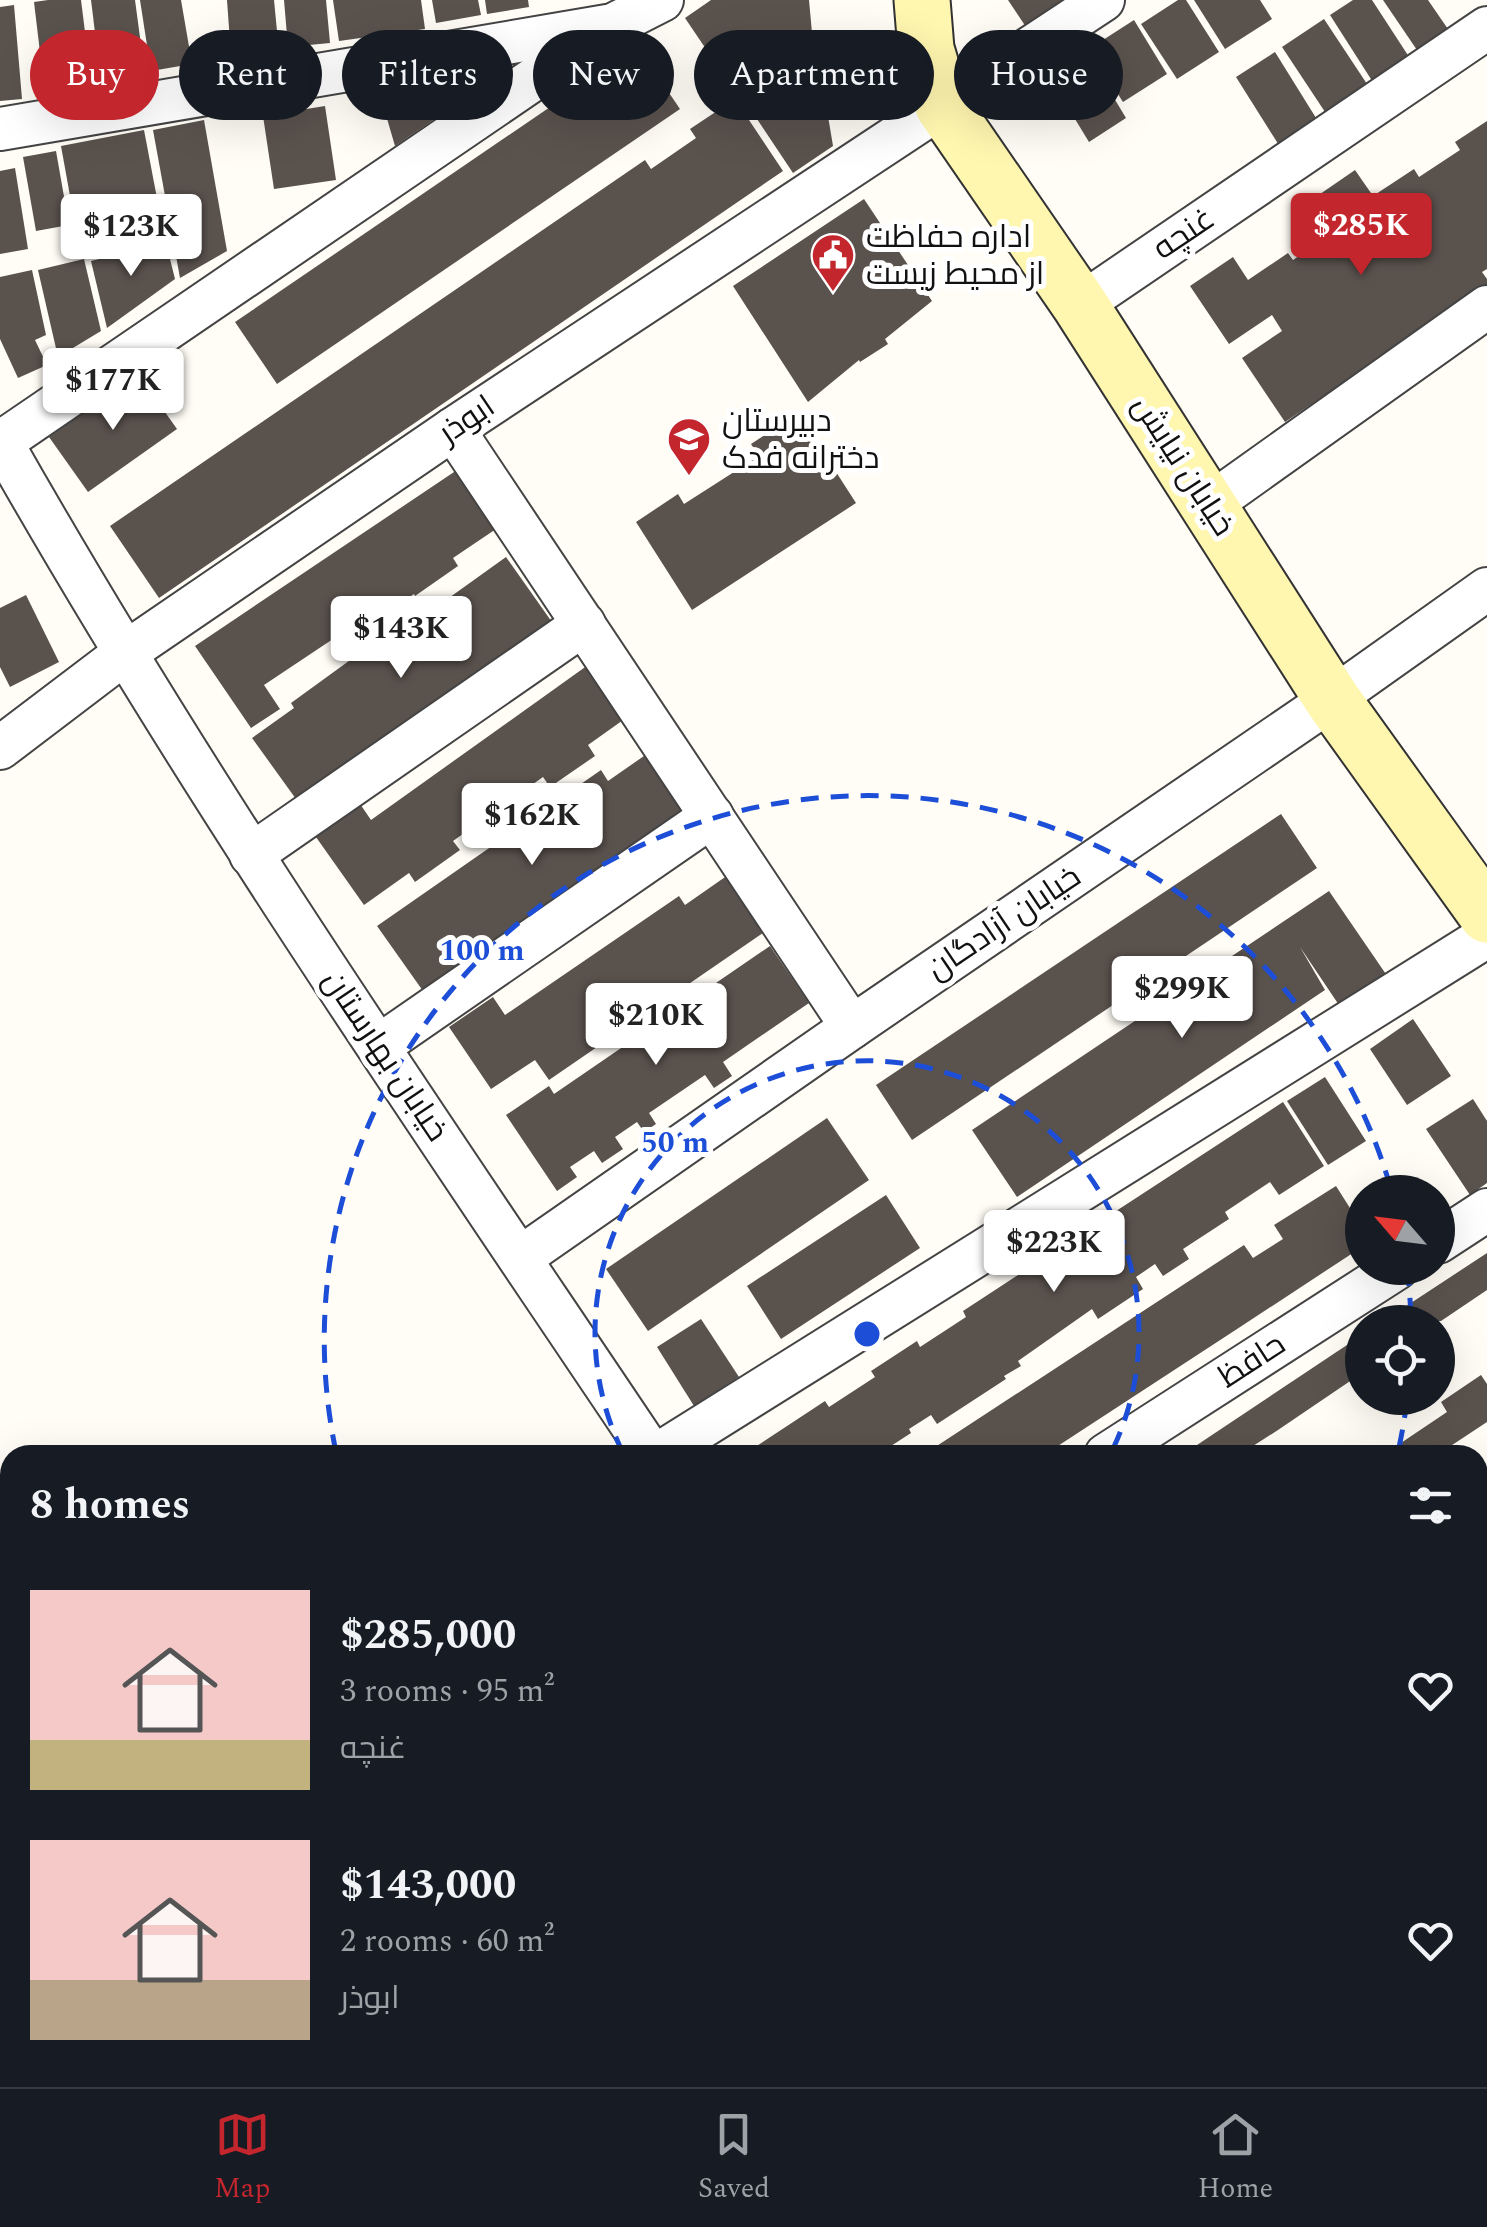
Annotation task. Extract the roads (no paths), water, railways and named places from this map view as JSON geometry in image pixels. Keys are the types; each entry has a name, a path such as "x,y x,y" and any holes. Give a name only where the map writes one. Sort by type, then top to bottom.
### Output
{"street":[{"path":"0,442 614,25 662,0"},
{"name":"خیابان نیایش","path":"922,0 926,49 942,106 1080,305 1332,699 1487,915"},
{"name":"ابوذر","path":"0,748 125,653 454,428 1103,0"},
{"path":"0,129 614,25"},
{"name":"غنچه","path":"1080,305 1487,28"},
{"path":"1208,505 1487,307"},
{"path":"454,428 852,1027"},
{"name":"خیابان بهارستان","path":"0,442 251,855 648,1445"},
{"name":"خیابان آزادگان","path":"520,1258 1487,589"},
{"path":"251,855 584,624"},
{"path":"379,1046 712,816"},
{"path":"671,1445 1487,936"},
{"path":"1455,1231 1487,1210"},
{"name":"حافظ","path":"1122,1445 1371,1285"}],"place":[{"name":"اداره حفاظت از محیط زیست","path":"833,293"},
{"name":"دبیرستان دخترانه فدک","path":"689,477"}]}
